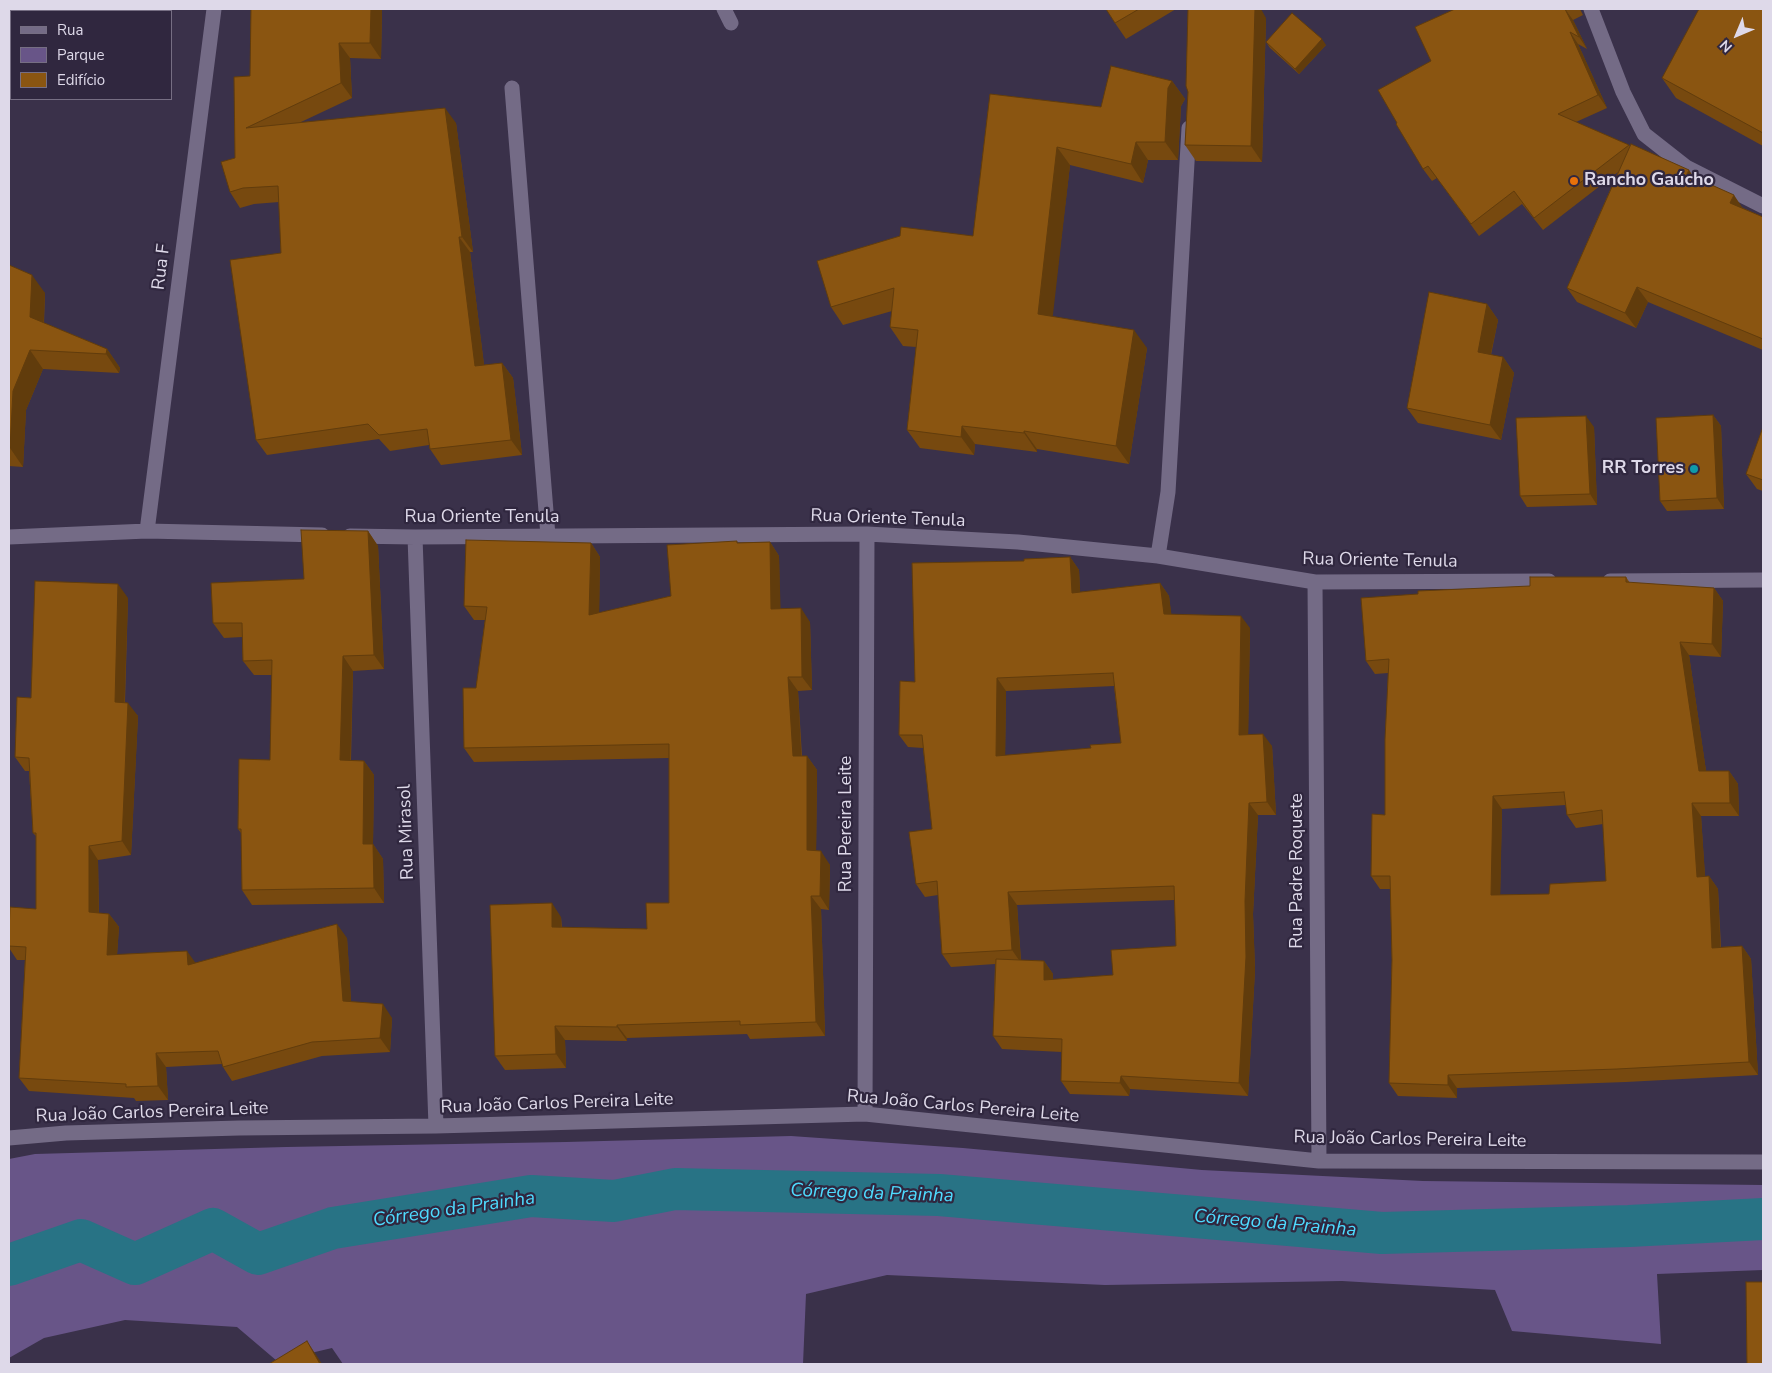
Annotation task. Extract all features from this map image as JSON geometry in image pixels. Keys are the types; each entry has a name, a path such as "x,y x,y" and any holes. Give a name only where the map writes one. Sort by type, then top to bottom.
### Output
{"street":[{"name":"Rua F","path":"147,531 214,9"},
{"path":"724,9 731,23"},
{"path":"1591,9 1623,92 1644,134 1686,167 1763,206"},
{"path":"512,88 548,536"},
{"path":"1158,556 1168,492 1190,117"},
{"name":"Rua Oriente Tenula","path":"9,537 147,531 415,537 867,534 1018,542 1158,556 1315,582 1564,581"},
{"name":"Rua Pereira Leite","path":"866,1114 867,534"},
{"name":"Rua Mirasol","path":"415,537 436,1126"},
{"path":"1594,581 1763,580"},
{"name":"Rua Padre Roquete","path":"1315,582 1319,1161"},
{"name":"Rua João Carlos Pereira Leite","path":"9,1138 66,1133 230,1128 436,1126 866,1114 1319,1161 1763,1162"}],"green space":[{"path":"791,1136 963,1148 1202,1170 1423,1181 1763,1185 1763,1270 1657,1274 1661,1344 1512,1331 1495,1290 1342,1281 1105,1285 887,1275 806,1294 803,1364 343,1364 332,1348 277,1361 237,1327 125,1320 44,1338 9,1358 9,1159 35,1154"}],"building":[{"path":"251,9 371,9 370,43 339,43 341,83 246,128 445,108 462,237 459,237 475,366 502,363 511,440 430,449 427,429 379,435 368,424 256,440 230,260 281,253 278,186 243,188 230,192 221,162 235,158 234,77 250,76"},
{"path":"1106,9 1139,9 1115,23"},
{"path":"1188,9 1255,9 1251,146 1185,145 1188,92 1186,86"},
{"path":"1455,9 1565,9 1579,37 1570,32 1598,95 1558,114 1629,145 1534,218 1514,191 1471,224 1428,166 1423,169 1378,90 1431,61 1415,27"},
{"path":"1699,9 1763,9 1763,133 1662,78"},
{"path":"1292,13 1322,39 1295,69 1266,42"},
{"path":"1111,66 1172,81 1168,88 1165,142 1136,142 1131,164 1057,147 1038,314 1134,330 1116,446 1024,431 1024,433 962,426 961,437 907,430 918,330 890,327 894,288 831,307 817,261 900,236 901,227 973,236 990,94 1101,107"},
{"path":"1631,144 1689,170 1687,174 1734,195 1730,203 1763,217 1763,339 1637,287 1625,313 1567,288"},
{"path":"9,265 32,275 30,317 107,349 106,354 30,350 13,391 10,448 9,448"},
{"path":"1429,292 1487,304 1478,352 1503,357 1490,425 1407,408"},
{"name":"RR Torres","path":"1713,415 1717,498 1660,501 1656,418"},
{"path":"1586,416 1590,494 1520,496 1516,418"},
{"path":"1763,427 1763,480 1746,474"},
{"path":"301,530 368,531 374,655 343,656 340,760 364,761 363,844 373,844 374,888 242,890 241,829 238,829 239,759 270,760 272,660 243,661 242,623 213,623 211,583 304,579"},
{"path":"466,540 591,543 589,615 671,596 667,545 737,541 737,543 770,542 771,609 801,608 802,677 788,677 793,756 807,756 807,850 821,851 820,896 811,896 816,1022 740,1025 740,1021 617,1025 617,1027 555,1026 556,1054 495,1056 490,905 552,903 552,927 647,929 646,903 669,903 669,744 464,748 463,688 476,688 487,607 464,606"},
{"path":"1070,557 1072,593 1160,583 1164,614 1241,616 1239,735 1263,734 1267,802 1249,803 1245,901 1246,957 1239,1083 1121,1076 1120,1083 1061,1081 1062,1039 993,1036 996,959 1044,961 1044,980 1113,975 1111,950 1176,946 1174,886 1008,892 1012,950 942,954 937,881 916,884 909,832 932,829 922,735 899,735 900,681 915,682 912,563 1024,561 1024,559","holes":["1113,673 1121,743 1090,745 1091,748 996,756 997,678"]},
{"path":"1530,577 1626,577 1626,582 1714,588 1712,644 1680,642 1699,771 1729,771 1730,803 1692,803 1697,877 1709,876 1712,948 1742,946 1749,1062 1448,1075 1448,1085 1389,1083 1392,960 1390,876 1371,876 1372,814 1385,815 1385,739 1389,659 1366,661 1361,598 1418,594 1418,591 1530,586","holes":["1564,792 1567,815 1602,810 1606,881 1550,884 1549,894 1491,895 1493,796"]},
{"path":"35,581 118,584 115,702 128,703 122,841 89,846 89,912 109,914 107,955 187,951 188,965 337,924 343,1001 383,1004 380,1038 312,1042 223,1067 218,1051 156,1053 158,1086 126,1087 126,1084 19,1078 26,947 9,946 9,933 10,907 36,909 36,833 33,833 29,758 15,757 17,697 31,698"},
{"path":"1746,1282 1763,1282 1763,1364 1747,1364"},
{"path":"307,1341 320,1364 269,1364"}],"waterway":[{"name":"Córrego da Prainha","path":"9,1265 81,1240 135,1264 213,1229 258,1254 333,1228 531,1196 614,1201 675,1189 939,1195 1382,1233 1629,1226 1763,1219"}],"place":[{"name":"Rancho Gaúcho","path":"1574,181"},
{"name":"RR Torres","path":"1694,469"}]}
